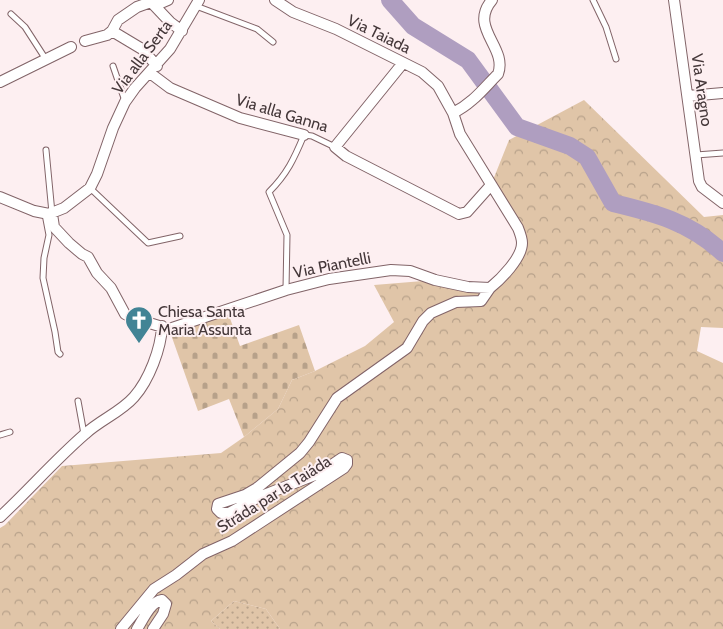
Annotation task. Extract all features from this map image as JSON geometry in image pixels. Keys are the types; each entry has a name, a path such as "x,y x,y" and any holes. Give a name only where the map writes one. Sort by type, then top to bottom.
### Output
{"street":[{"path":"85,41 107,35 112,31 118,20 137,7 168,0"},
{"name":"Via Taiada","path":"276,0 293,12 336,29 422,72 434,81 453,113 460,134 518,228 522,241 519,254 501,278 490,288"},
{"path":"453,113 466,106 498,74 499,61 483,21 488,5 492,0"},
{"name":"Via Aragno","path":"674,0 700,184 723,203"},
{"path":"152,3 170,22 182,31"},
{"name":"Via alla Serta","path":"49,214 68,206 90,188 97,174 113,128 126,102 135,88 154,69 182,31 197,3"},
{"name":"Via alla Ganna","path":"112,31 142,49 163,84 240,118 304,135"},
{"path":"0,82 45,58 71,47"},
{"name":"Via alla Ganna","path":"335,147 403,62"},
{"path":"688,96 723,93"},
{"path":"335,147 346,156 458,214 467,212 492,186"},
{"path":"0,196 49,214 54,227 69,243 88,257 97,273 111,288 126,314 165,328 145,380 135,396 122,408 103,419 84,434 0,517"},
{"name":"Via Piantelli","path":"165,328 286,290 329,279 391,270 410,271 435,280 468,287 490,288"},
{"name":"Stráda par la Taiáda","path":"121,629 154,589 203,554 232,541 344,468 347,460 342,458 320,473 258,497 229,512 221,513 216,509 218,504 245,495 257,488 300,453 337,398 407,348 423,321 431,313 456,302 481,301 490,288"},
{"path":"137,629 152,606 162,600 166,604 165,610 153,629"}],"lane":[{"path":"593,0 606,27 616,59"},
{"path":"197,3 257,29 272,42"},
{"path":"11,14 25,27 45,58"},
{"path":"113,66 126,102"},
{"path":"286,290 287,235 269,192 284,176 296,155 304,135"},
{"name":"Via alla Ganna","path":"304,135 312,136 335,147"},
{"path":"46,150 49,235 44,258 43,278 58,352 60,354"},
{"path":"695,155 723,153"},
{"path":"90,188 148,243 180,236"},
{"path":"78,401 84,434"},
{"path":"0,435 10,432"}],"green space":[{"path":"584,100 704,217 723,215 723,328 701,327 697,351 723,363 723,629 280,629 266,609 234,601 211,621 220,629 0,629 0,528 62,466 221,453 278,409 292,380 315,371 365,346 394,322 374,285 435,280 490,288 522,245 491,185 509,140"},
{"path":"227,310 240,346 299,325 315,371 292,380 278,409 244,437 229,399 198,411 169,329"},
{"path":"234,601 266,609 280,629 220,629 211,621"}],"waterway":[{"path":"390,0 413,26 468,60 517,127 570,146 587,157 613,203 658,215 685,226 711,242 723,253"}],"place":[{"name":"Chiesa Santa Maria Assunta","path":"139,344"}]}
